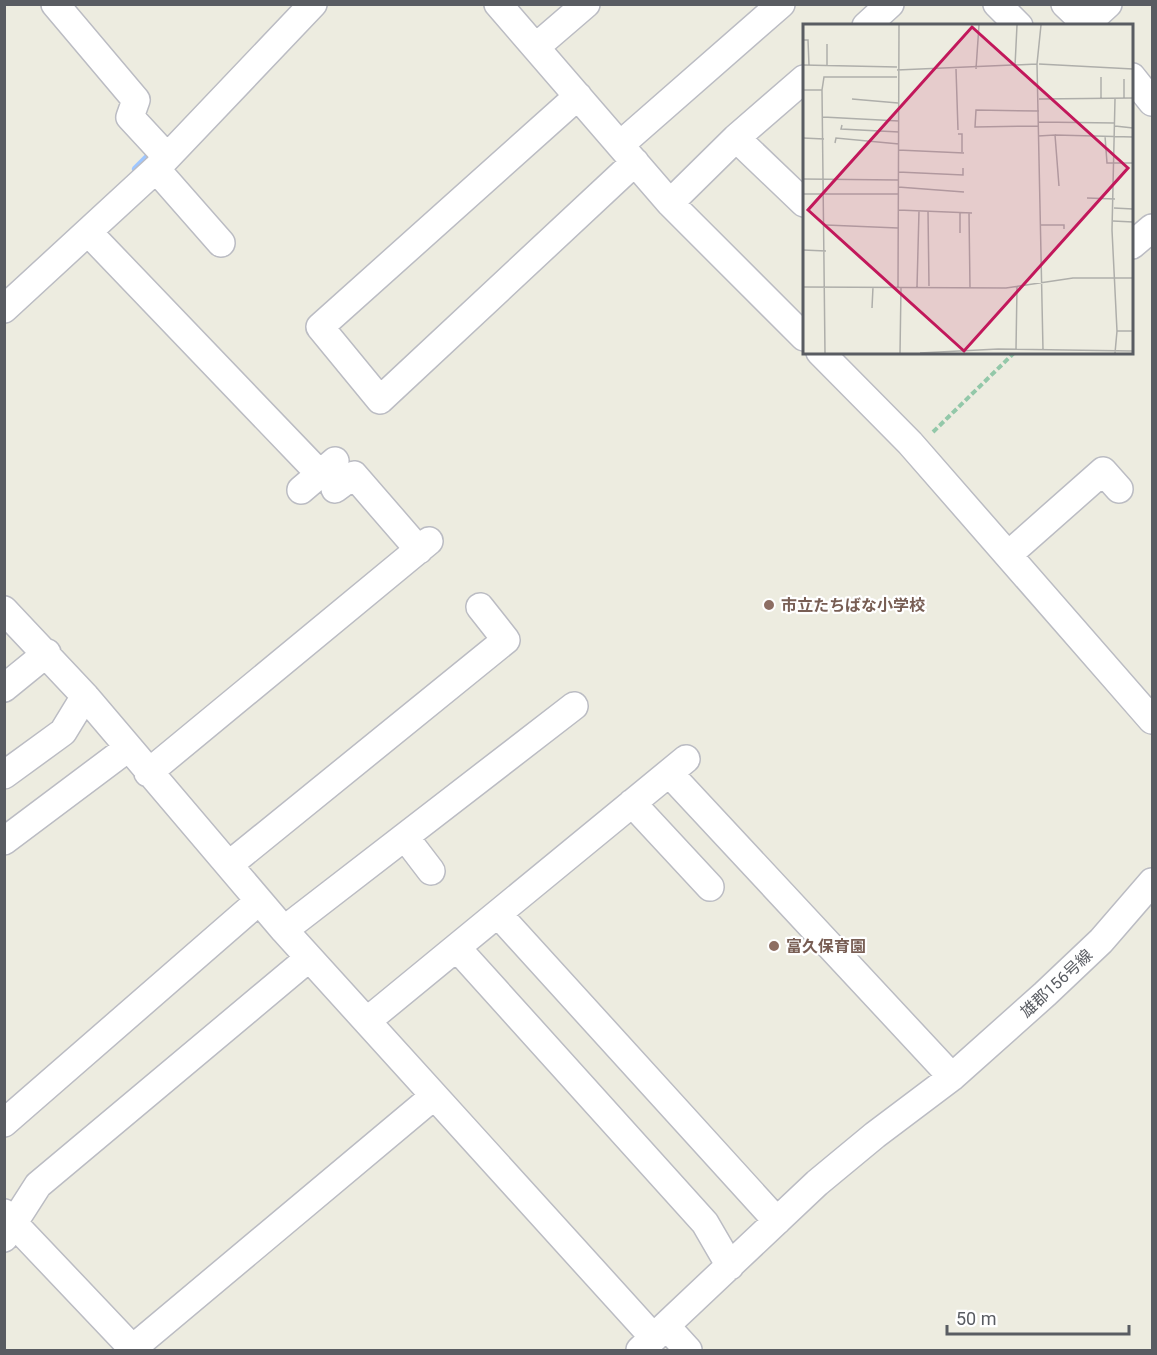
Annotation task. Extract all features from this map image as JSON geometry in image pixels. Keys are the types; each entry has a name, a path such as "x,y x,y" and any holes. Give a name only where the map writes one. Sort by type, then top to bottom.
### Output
{"street":[{"path":"55,4 136,100 130,117 159,154 221,243"},
{"path":"4,309 88,232 159,154 313,4"},
{"path":"498,4 670,203 803,336"},
{"path":"536,47 586,4"},
{"path":"578,96 320,327 380,400 781,4"},
{"path":"868,24 890,4"},
{"path":"997,4 1017,24"},
{"path":"1065,4 1085,24"},
{"path":"1087,24 1108,4"},
{"path":"1133,79 1152,102"},
{"path":"670,203 736,138 803,80"},
{"path":"736,138 803,202"},
{"path":"1133,243 1152,228"},
{"path":"88,232 204,335 323,479 354,475 424,545 148,773"},
{"path":"822,354 915,449 1152,720"},
{"path":"1008,555 1103,471 1119,489"},
{"path":"230,864 506,640 480,607"},
{"path":"4,610 85,696 148,773 230,864 284,930 653,1338 688,1350"},
{"path":"4,688 47,654"},
{"path":"6,770 63,732 85,696"},
{"path":"284,930 574,706"},
{"path":"19,840 128,748"},
{"path":"367,1022 677,766 952,1077"},
{"path":"633,803 710,887"},
{"path":"405,837 431,871"},
{"name":"雄郡156号線","path":"653,1338 817,1183 875,1135 952,1077 1148,898"},
{"path":"4,1123 259,901"},
{"path":"498,914 777,1221"},
{"path":"457,948 705,1223 730,1266"},
{"path":"309,958 222,1046 122,1130 38,1185 8,1225 133,1350 434,1096"}],"path":[{"path":"915,449 1013,354"}],"waterway":[{"path":"136,169 155,150"}],"place":[{"name":"市立たちばな小学校","path":"769,605"},
{"name":"富久保育園","path":"774,946"}]}
